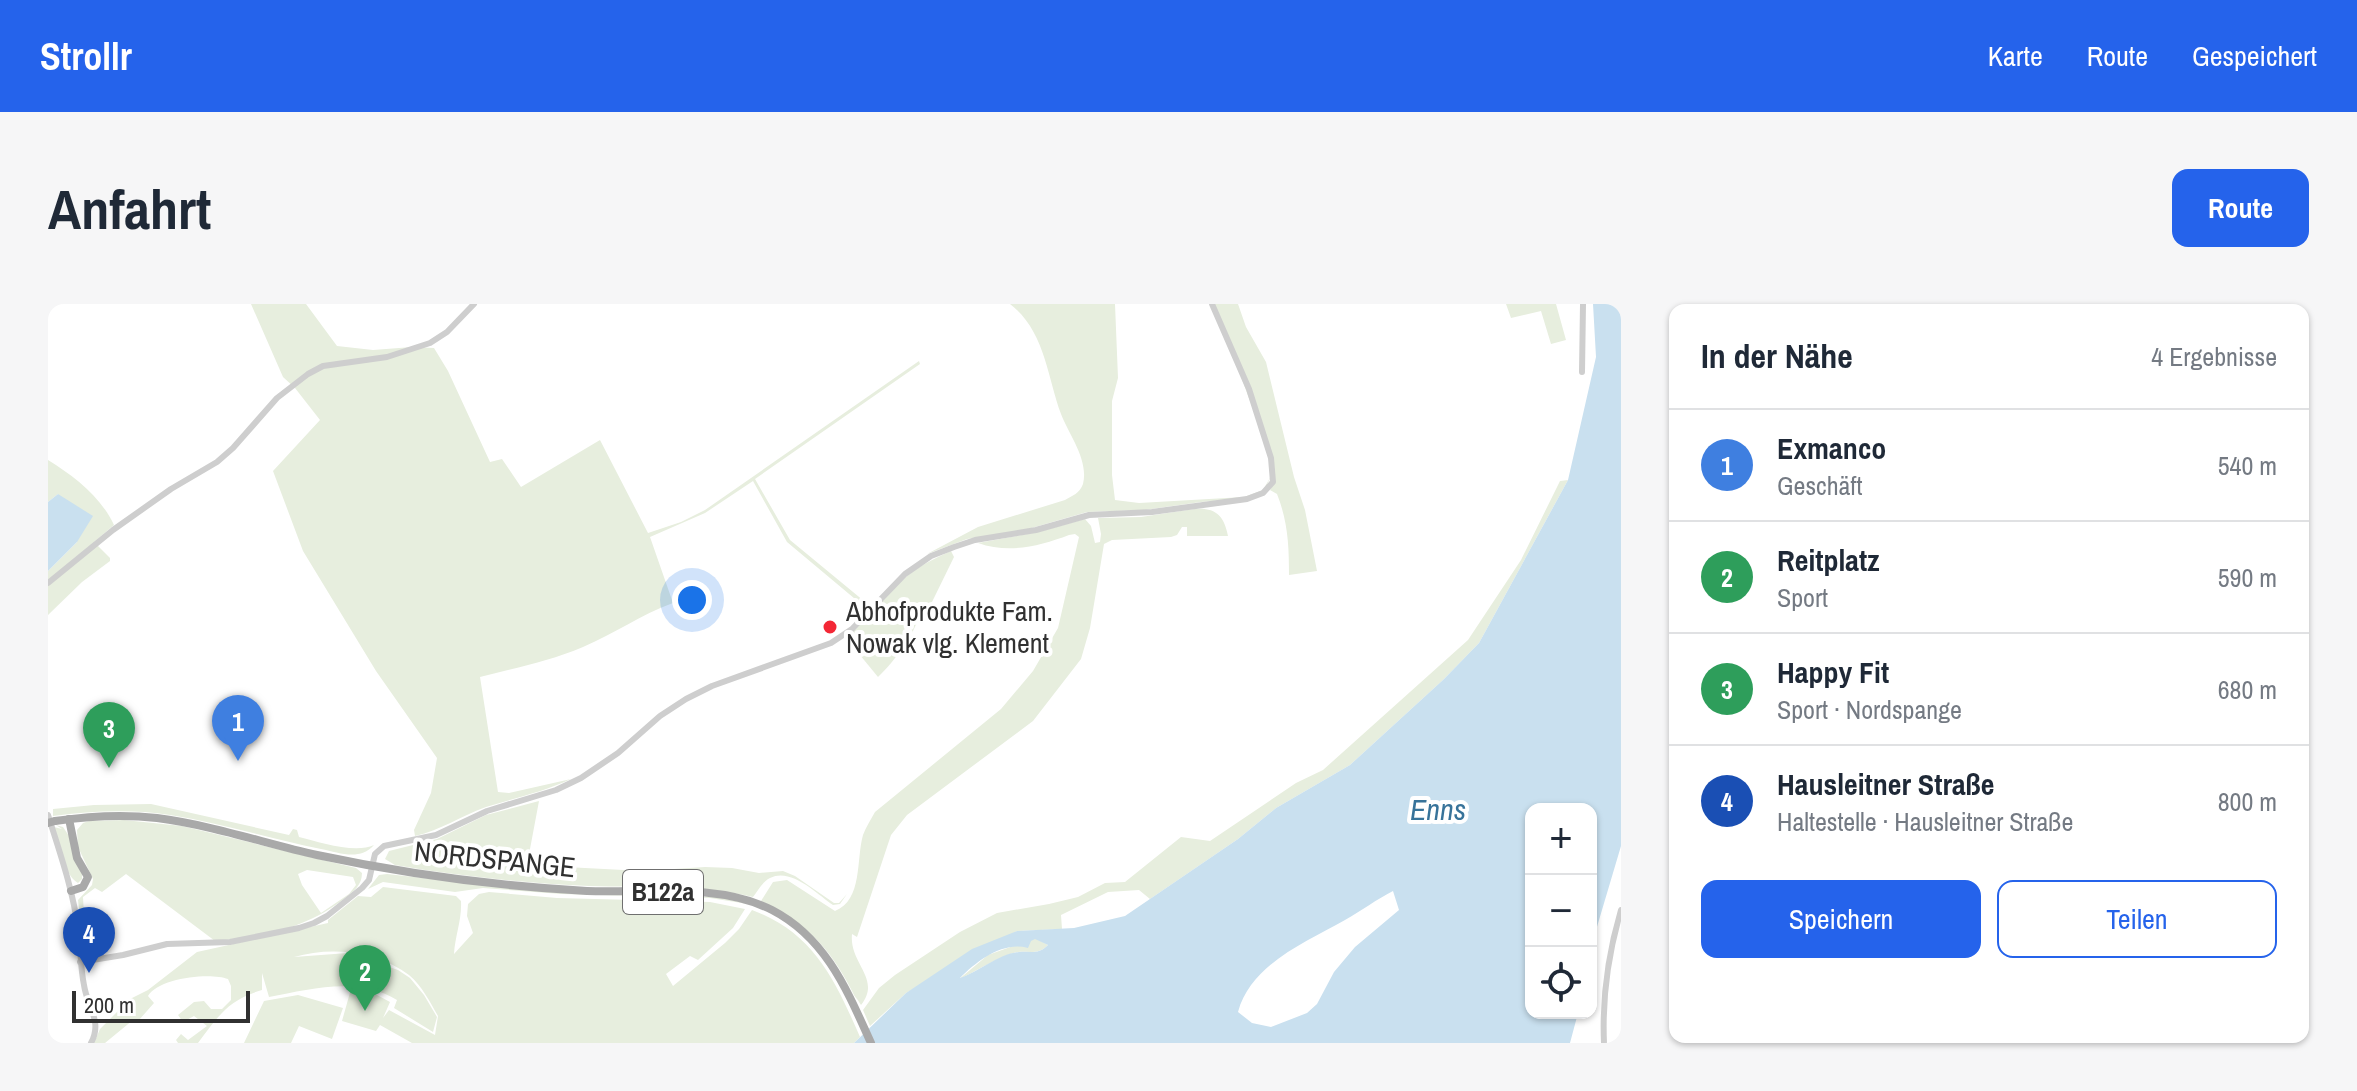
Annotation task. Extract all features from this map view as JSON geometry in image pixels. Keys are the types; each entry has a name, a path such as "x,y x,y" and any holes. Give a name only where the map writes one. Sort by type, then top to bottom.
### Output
{"main road":[{"name":"NORDSPANGE","path":"50,820 119,816 170,820 372,866 516,886 710,893 744,899 771,909 808,935 829,958 871,1043"},
{"path":"69,819 77,858 88,877 83,887 71,891"}],"street":[{"path":"48,583 138,512 217,462 277,398 308,374 323,366 387,357 430,343 447,332 474,304"},
{"path":"80,962 167,944 230,942 299,928 327,916 369,880 378,851 388,844 436,835 487,811 556,790 581,778 618,753 660,716 700,691 831,643 852,629 905,574 940,552 975,540 1036,530 1089,515 1152,512 1247,499 1263,493 1273,482 1273,473 1245,378 1212,304"},
{"path":"1582,372 1583,304"},
{"path":"50,820 79,930 84,990 97,1021 91,1043"},
{"path":"1604,1043 1606,980 1621,910"}],"green space":[{"path":"251,304 306,304 337,346 373,350 434,348 448,371 490,462 502,459 521,487 600,440 648,533 705,510 919,361 920,364 755,479 790,540 870,606 867,609 787,542 753,481 705,513 650,537 673,603 571,652 480,677 498,792 509,793 571,779 486,807 415,836 414,830 431,793 437,758 376,671 303,551 273,471 320,420 283,377"},
{"path":"1010,304 1115,304 1118,378 1112,401 1112,475 1115,500 1139,503 1244,497 1263,490 1271,476 1265,489 1256,495 1237,499 1144,510 1087,512 1028,529 967,539 927,554 978,527 1065,500 1078,492 1083,484 1081,457 1061,414 1038,341 1022,315"},
{"path":"1214,304 1238,304 1246,327 1266,362 1305,510 1317,571 1289,575 1284,514 1277,494 1270,490 1274,483 1273,463"},
{"path":"1506,304 1556,304 1566,340 1551,344 1541,311 1511,318"},
{"path":"48,460 86,488 102,505 114,525 94,542 110,561 82,582 48,615 48,571 77,542 58,494 48,502"},
{"path":"1568,480 1479,643 1350,765 1276,808 1238,839 1150,899 1139,890 1108,892 1061,915 1062,929 1017,931 906,993 870,1026 863,1010 879,988 960,932 997,913 1078,897 1105,883 1125,882 1181,837 1210,841 1296,783 1323,770 1468,640 1521,560 1560,481"},
{"path":"1208,509 1217,514 1228,536 1187,536 1187,527 1182,527 1177,535 1171,537 1112,540 1104,544 1090,628 1081,659 1033,721 907,815 891,835 857,937 852,934 855,954 867,979 867,995 861,1005 834,961 814,937 791,918 761,901 773,882 787,880 835,911 844,906 857,878 863,835 875,812 1001,709 1033,671 1058,628 1079,537 1069,535 1013,548 978,543 1085,519 1091,526 1095,543 1100,542 1101,534 1098,518 1141,517"},
{"path":"951,551 954,557 932,602 922,613 900,652 878,677 846,638 906,577 927,562"},
{"path":"539,801 527,865 643,871 705,867 759,873 783,871 795,876 834,903 839,903 847,894 840,904 833,905 803,883 786,876 767,880 753,897 692,888 589,886 491,878 395,865 385,859 389,851 437,839 486,815"},
{"path":"151,804 289,835 293,829 297,830 299,837 337,846 357,848 374,845 362,853 342,854 208,822 155,813 112,811 53,816 53,809"},
{"path":"124,820 182,826 356,868 362,873 361,881 349,894 356,885 353,877 307,870 298,874 321,913 348,895 331,908 300,924 267,934 215,941 126,874 102,892 95,888 83,897 86,953 78,900 92,885 93,879 78,847 77,830 89,821"},
{"path":"56,825 63,827 69,836 82,873 78,883 65,866 54,827 62,829"},
{"path":"379,875 529,890 718,897 748,904 710,898 561,894 483,888 455,892 383,882 368,889"},
{"path":"383,887 456,896 461,901 461,908 454,954 473,933 467,916 468,904 479,894 489,892 557,898 710,902 745,909 733,928 698,960 690,956 666,974 673,986 725,943 752,910 792,932 807,945 831,978 860,1037 854,1043 412,1043 380,1025 376,1031 342,1021 351,989 377,995 390,1002 383,1018 389,1010 435,1035 438,1016 418,984 397,967 369,956 354,953 323,952 294,957 348,953 398,970 410,978 437,1017 433,1032 394,1008 397,1000 366,988 334,986 269,997 262,973 262,990 232,1004 198,1043 178,1043 176,1040 181,1034 188,1040 207,1026 194,1016 183,1022 178,1015 194,1002 204,1001 211,1009 222,1009 231,1000 228,979 209,976 185,978 162,985 148,996 154,1003 139,1020 133,1020 105,1043 94,1043 100,1029 130,999 148,990 197,952 328,923 358,896 371,897"},
{"path":"1035,938 1048,945 1037,951 1004,956 958,980 988,955"},
{"path":"298,995 343,1008 332,1039 299,1026 291,1043 244,1043 264,1001"}],"water":[{"name":"Enns","path":"1593,304 1621,304 1621,846 1597,927 1597,803 1525,803 1525,1019 1576,1019 1570,1043 854,1043 906,993 972,949 1017,931 1074,928 1125,916 1238,839 1276,808 1350,765 1479,643 1568,480 1596,357","holes":["1393,891 1399,910 1355,947 1334,972 1317,1004 1307,1013 1271,1027 1252,1023 1238,1012 1255,980 1297,946","1035,939 1048,945 1038,951 1004,956 960,978 974,965 1000,950 1028,948"]},
{"path":"58,494 93,516 77,542 48,571 48,502"}],"place":[{"name":"Abhofprodukte Fam. Nowak vlg. Klement","path":"830,627"},
{"name":"Exmanco","path":"238,761"},
{"name":"Happy Fit","path":"109,768"},
{"name":"Hausleitner Straße","path":"89,973"},
{"name":"Reitplatz","path":"365,1011"}]}
